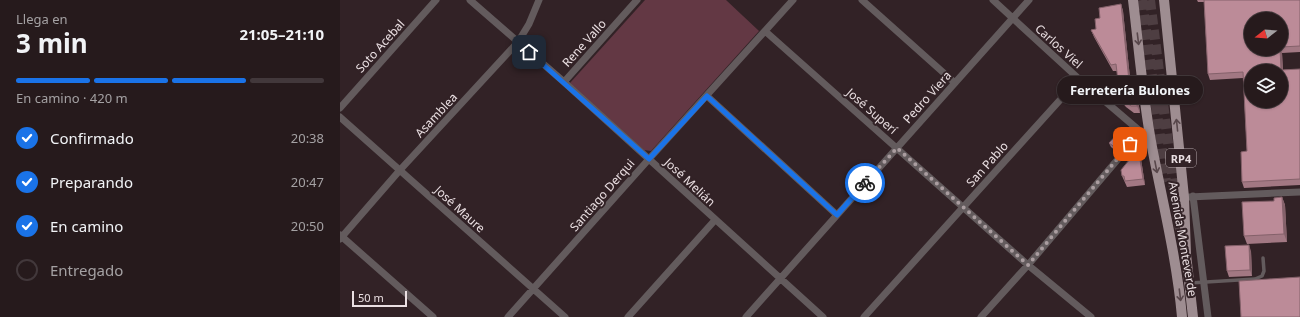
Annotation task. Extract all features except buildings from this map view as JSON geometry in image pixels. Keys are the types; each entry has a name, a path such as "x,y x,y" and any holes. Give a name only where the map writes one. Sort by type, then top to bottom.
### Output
{"main road":[{"name":"Avenida Monteverde","path":"1133,0 1145,132 1174,260 1180,291 1182,317"},
{"name":"Avenida Monteverde","path":"1164,0 1189,197 1189,283 1193,317"}],"street":[{"name":"Soto Acebal","path":"340,108 436,0"},
{"name":"José Melián","path":"470,0 564,82 823,317"},
{"name":"Asamblea","path":"341,237 400,170 518,42 539,0"},
{"name":"Rene Vallo","path":"564,82 637,0"},
{"name":"Santiago Derqui","path":"508,317 793,0"},
{"path":"862,0 955,83"},
{"name":"Carlos Viel","path":"993,0 1079,79 1145,132"},
{"name":"Pedro Viera","path":"746,317 1029,0"},
{"name":"José Superí","path":"765,31 1028,265 1091,317"},
{"name":"San Pablo","path":"864,317 1079,79"},
{"path":"707,96 837,215"},
{"name":"José Maure","path":"340,117 565,317"},
{"path":"981,317 1145,132"},
{"path":"1208,317 1204,282 1189,197 1300,192"},
{"path":"628,317 715,220"},
{"path":"341,237 433,317"}],"lane":[{"path":"1189,283 1255,279 1262,276 1264,271 1263,258"}],"shaded area":[{"path":"645,0 726,0 759,31 651,151 644,150 570,83"}],"tunnel":[{"path":"1142,0 1166,182"},
{"path":"1150,0 1178,221 1183,242"}],"way so far":[{"path":"865,183 897,148 1028,265 1130,144"}],"place":[{"name":"Ferretería Bulones","path":"1130,144"}],"route":[{"path":"529,52 649,159 707,96 837,215 865,183"}]}
